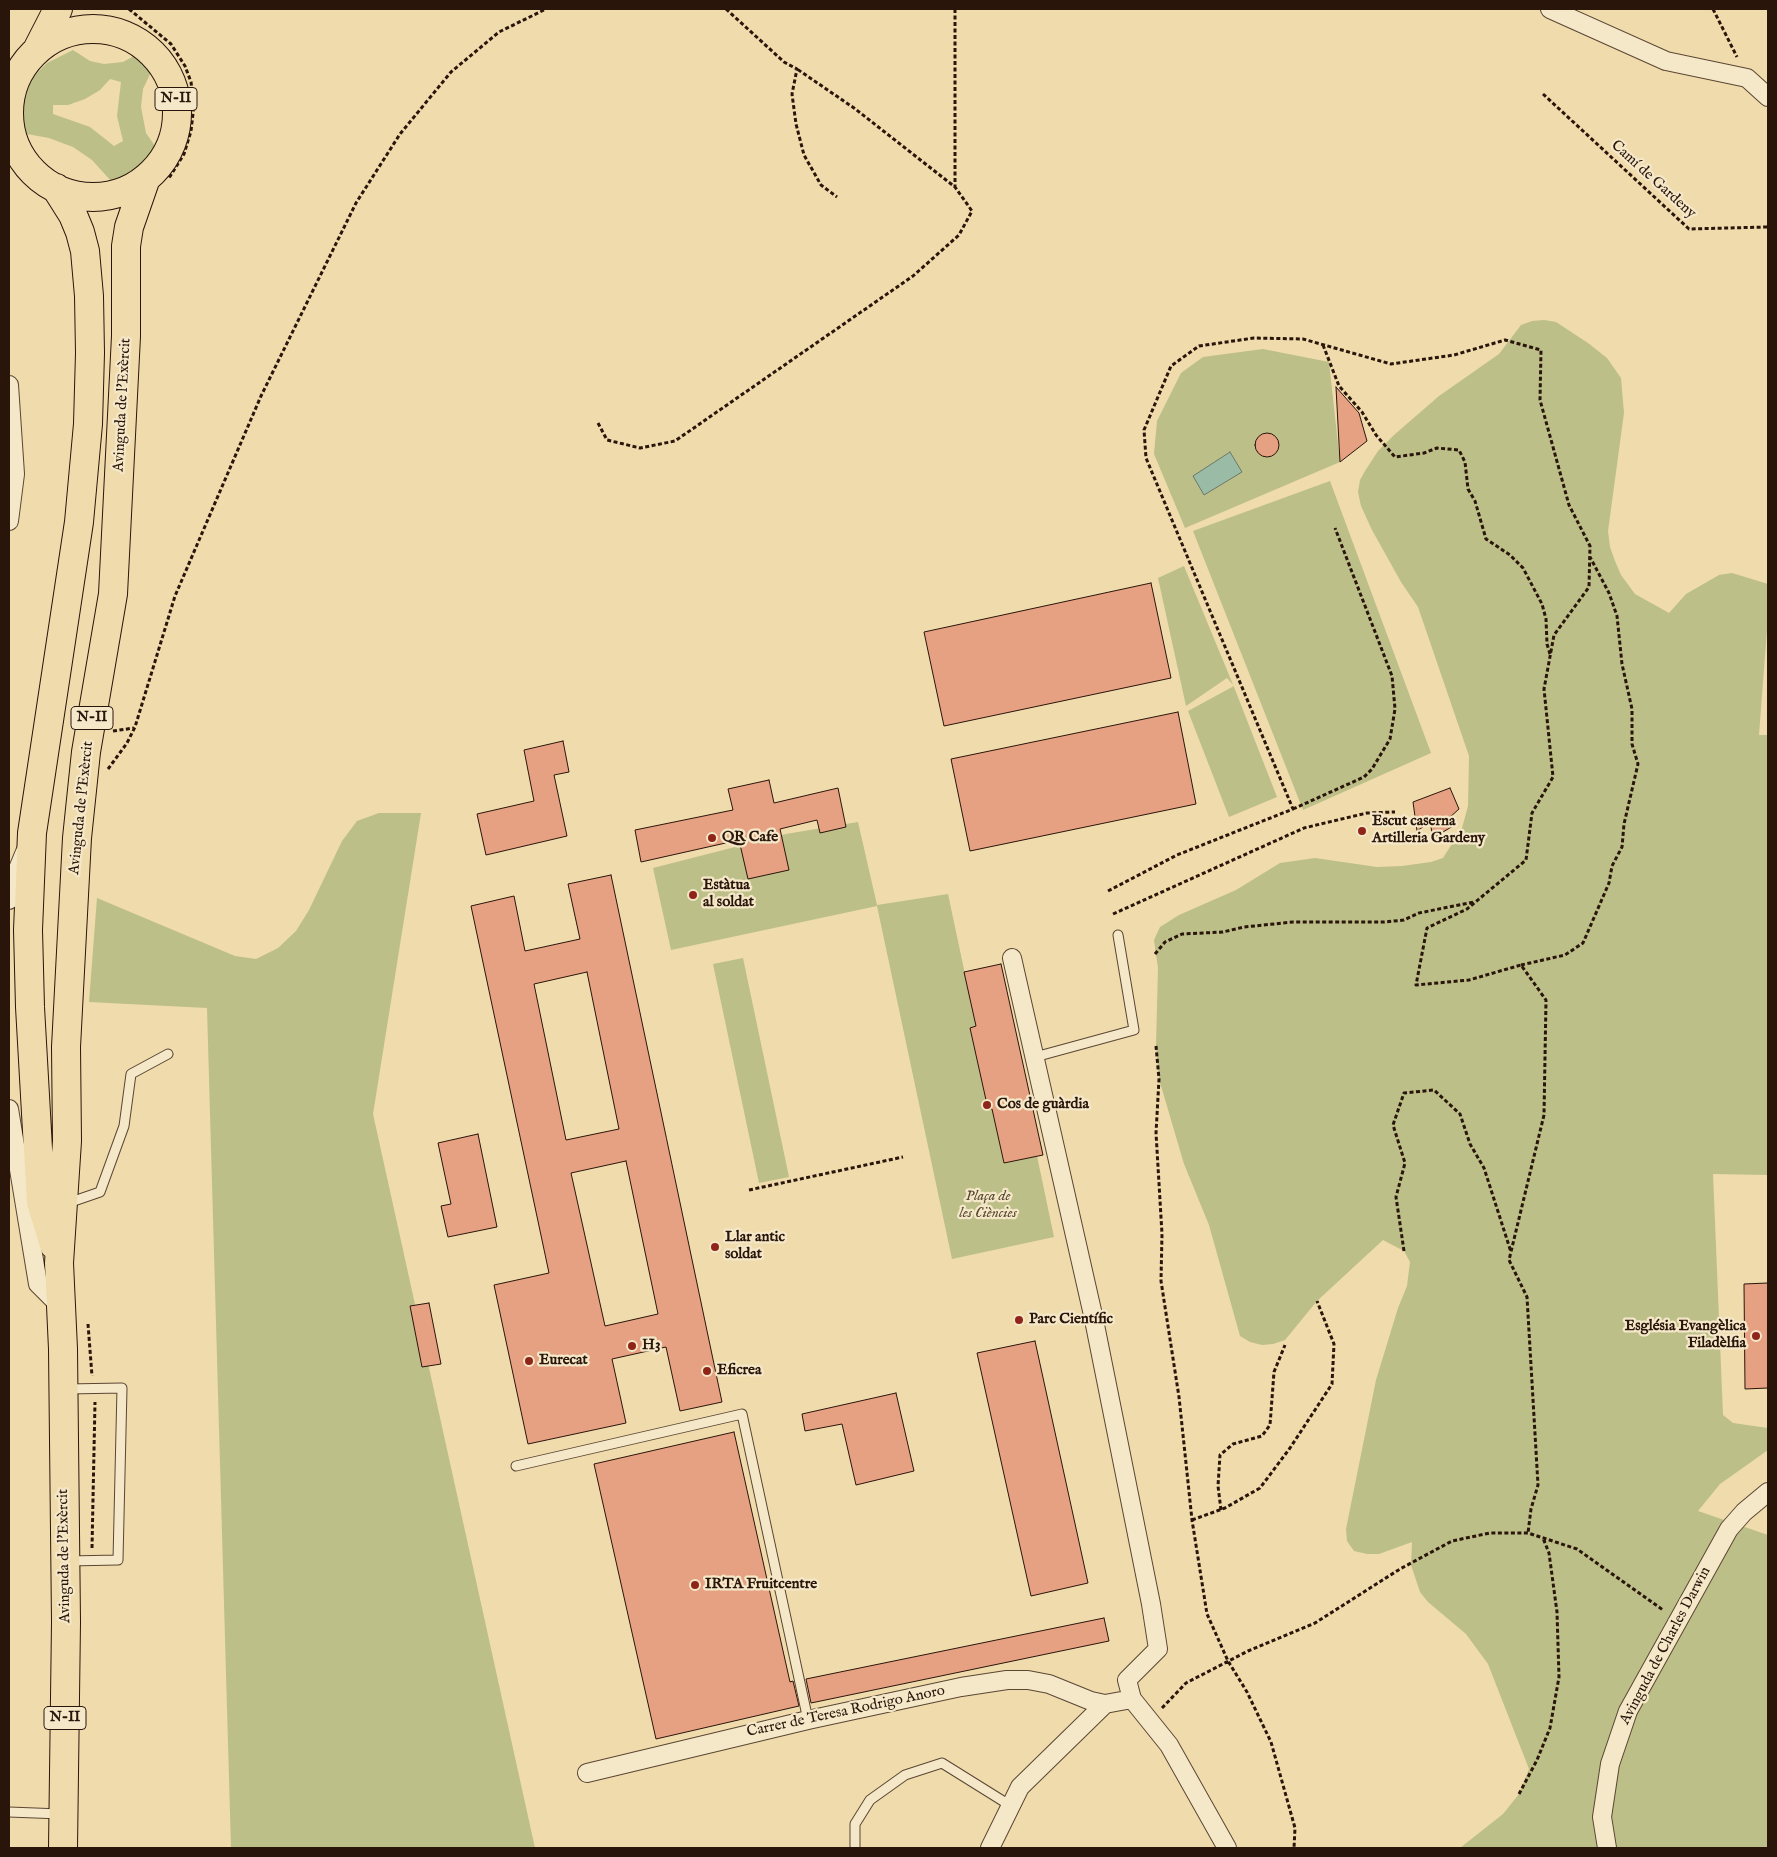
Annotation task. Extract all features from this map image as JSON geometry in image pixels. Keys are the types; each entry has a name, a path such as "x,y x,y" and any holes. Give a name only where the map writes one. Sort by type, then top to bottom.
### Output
{"main road":[{"name":"N-II","path":"38,50 58,9"},
{"path":"110,9 126,22"},
{"name":"N-II","path":"126,22 168,75 176,99 176,124 169,148 155,182 102,196 79,196 56,188 35,174 20,154 14,142 9,118 9,105 16,81 25,64 38,50 59,36 78,30 98,29 126,22"},
{"name":"Avinguda de l'Exèrcit","path":"63,1848 79,1561 64,1389 59,1263 67,1140 66,1047 77,838 86,752 113,594 124,382 126,235 155,182"},
{"name":"Avinguda de l'Exèrcit","path":"56,188 73,215 80,232 84,251 89,296 90,362 79,522 32,833 28,930 30,1007 41,1202 59,1263"}],"street":[{"path":"1550,9 1666,61 1747,78 1768,97"},
{"path":"9,385 15,474 9,521"},
{"path":"9,900 10,888 32,833"},
{"path":"1012,958 1093,1315 1151,1604 1158,1650 1127,1680 1132,1699 1169,1745 1227,1848"},
{"path":"9,1109 38,1284 61,1307"},
{"name":"Avinguda de Charles Darwin","path":"1607,1848 1602,1817 1610,1764 1628,1712 1729,1529 1744,1512 1768,1492"},
{"path":"1744,1512 1768,1509"},
{"name":"Carrer de Teresa Rodrigo Anoro","path":"587,1773 808,1720 961,1687 1007,1680 1028,1680 1049,1684 1091,1701 1105,1704"},
{"path":"990,1848 1020,1787 1105,1704 1132,1699"}],"lane":[{"path":"1035,1057 1134,1030 1118,936"},
{"path":"63,1204 100,1192 124,1126 130,1074 168,1054"},
{"path":"64,1389 122,1388 118,1560 79,1561"},
{"path":"516,1466 742,1414 808,1720"},
{"path":"855,1848 855,1824 870,1800 905,1775 942,1763 1011,1806"},
{"path":"9,1812 64,1814"}],"path":[{"path":"135,728 168,616 183,578 261,396 356,203 400,134 451,72 499,32 546,9"},
{"path":"598,423 607,440 640,448 674,441 913,276 959,235 972,211 956,187 854,108 784,62 726,9"},
{"path":"955,9 956,187"},
{"path":"1713,9 1747,78"},
{"path":"126,22 171,44 185,66 191,82 194,105 191,131 180,162 155,182"},
{"path":"797,69 792,94 796,124 804,155 821,185 838,197"},
{"name":"Camí de Gardeny","path":"1543,94 1689,229 1768,227"},
{"path":"1293,809 1146,458 1144,430 1171,366 1199,346 1254,338 1303,339 1390,364 1454,355 1505,340 1541,350 1540,400 1569,504 1590,546 1589,587 1554,636 1544,689 1553,777 1532,813 1526,860 1467,909 1427,928 1416,985 1468,980 1565,954 1582,944 1609,883 1612,866 1622,847 1624,824 1638,764 1632,744 1632,709 1622,664 1617,616 1609,593 1590,556"},
{"path":"1323,344 1339,386 1362,412 1376,435 1395,457 1424,453 1437,448 1459,450 1465,462 1468,489 1475,501 1486,539 1510,555 1523,568 1542,604 1546,619 1547,644 1551,654"},
{"path":"1108,891 1177,855 1293,809 1364,777 1372,769 1390,739 1395,709 1392,676 1335,528"},
{"path":"1113,914 1304,828 1367,813 1395,812"},
{"path":"1155,954 1166,942 1182,934 1223,932 1244,927 1301,922 1384,922 1404,920 1419,913 1476,902"},
{"path":"1522,965 1546,1000 1544,1116 1510,1260 1527,1297 1538,1485 1531,1509 1528,1533"},
{"path":"1156,1046 1159,1079 1156,1133 1162,1234 1161,1281 1179,1397 1192,1520 1207,1614 1228,1661 1247,1692 1271,1742 1295,1828 1294,1848"},
{"path":"1404,1251 1396,1197 1405,1163 1394,1125 1404,1093 1434,1090 1460,1114 1470,1144 1484,1168 1511,1253"},
{"path":"749,1190 903,1157"},
{"path":"1192,1520 1221,1510 1260,1488 1290,1448 1332,1384 1334,1344 1317,1301"},
{"path":"79,1561 96,1405 87,1318"},
{"path":"1221,1510 1218,1486 1220,1455 1232,1444 1262,1436 1270,1425 1274,1372 1286,1345"},
{"path":"1149,1721 1186,1683 1228,1661 1315,1623 1400,1569 1452,1541 1496,1532 1528,1533 1577,1549 1678,1620"},
{"path":"1519,1794 1538,1760 1550,1728 1560,1677 1557,1612 1549,1553 1543,1538"}],"green space":[{"path":"73,50 90,61 104,64 123,62 134,56 151,72 143,89 141,107 146,133 155,146 140,169 119,181 112,182 92,160 73,147 49,138 27,134 21,105 28,82 47,63","holes":["110,79 121,82 117,116 123,141 114,146 90,127 53,114 53,105 68,105 85,99 100,90"]},
{"path":"1532,321 1556,322 1588,343 1607,358 1621,378 1624,413 1608,531 1610,547 1621,575 1635,594 1669,613 1686,594 1719,575 1732,573 1768,584 1768,616 1759,735 1768,735 1768,1175 1713,1174 1723,1415 1733,1423 1768,1428 1768,1450 1720,1484 1698,1511 1768,1535 1768,1848 1460,1848 1503,1814 1519,1794 1529,1769 1488,1664 1466,1634 1428,1602 1420,1592 1411,1565 1412,1542 1379,1554 1367,1554 1354,1551 1347,1541 1346,1529 1376,1380 1398,1308 1407,1286 1410,1262 1404,1251 1383,1240 1317,1301 1285,1340 1262,1345 1250,1342 1240,1336 1209,1225 1184,1164 1159,1079 1156,1046 1158,968 1154,940 1160,927 1179,915 1236,890 1280,863 1315,858 1377,867 1431,862 1443,858 1462,828 1468,806 1469,756 1418,607 1401,582 1372,530 1361,506 1358,492 1360,480 1365,471 1378,451 1394,435 1439,396 1499,354 1521,325"},
{"path":"1263,349 1329,362 1340,462 1185,528 1154,454 1157,421 1181,373 1203,357"},
{"path":"1330,481 1431,753 1303,810 1193,531"},
{"path":"1184,566 1233,685 1227,678 1186,706 1158,578"},
{"path":"1234,686 1277,797 1229,817 1188,711"},
{"path":"379,813 421,813 373,1114 535,1848 231,1848 207,1008 89,1002 97,898 235,956 256,959 278,948 296,931 309,910 342,841 357,821"},
{"name":"Plaça de les Ciències","path":"858,822 877,905 948,894 976,1026 970,1028 988,1109 992,1109 1004,1163 1037,1156 1054,1237 952,1259 877,906 671,950 653,868 786,834"},
{"path":"743,958 789,1177 759,1183 713,964"}],"shaded area":[{"path":"1230,452 1242,472 1204,495 1193,476"}],"building":[{"path":"1336,387 1359,413 1367,441 1340,462"},
{"path":"1267,433 1276,436 1279,445 1276,454 1267,457 1258,454 1255,445 1258,436"},
{"path":"1151,583 1171,678 944,726 924,632"},
{"path":"1178,712 1196,804 970,851 951,759"},
{"path":"563,741 569,772 554,775 567,836 486,855 477,814 534,801 524,750"},
{"path":"769,780 774,803 838,788 846,827 820,833 817,820 780,829 789,870 748,879 739,840 641,862 635,830 733,810 728,789"},
{"path":"1450,788 1459,809 1449,818 1453,826 1433,838 1430,822 1417,831 1413,802"},
{"path":"611,875 722,1402 680,1411 666,1347 612,1359 626,1423 528,1444 494,1285 549,1273 471,906 514,896 525,951 580,939 568,884","holes":["587,972 619,1129 566,1140 534,984","626,1161 658,1314 605,1326 571,1173"]},
{"path":"1001,964 1043,1155 1004,1163 992,1109 988,1109 970,1028 976,1026 964,972"},
{"path":"478,1134 497,1227 448,1237 441,1206 451,1204 438,1143"},
{"name":"Església Evangèlica Filadèlfia","path":"1768,1283 1768,1388 1745,1389 1744,1284"},
{"path":"429,1303 441,1364 422,1367 410,1306"},
{"path":"1035,1341 1088,1583 1031,1596 977,1353"},
{"path":"896,1393 914,1471 856,1485 842,1424 805,1431 802,1414"},
{"name":"IRTA Fruitcentre","path":"734,1432 790,1682 793,1681 799,1706 656,1739 594,1464"},
{"path":"1104,1618 1109,1641 811,1703 806,1679"}],"place":[{"name":"Escut caserna Artilleria Gardeny","path":"1362,831"},
{"name":"QR Cafe","path":"712,838"},
{"name":"Estàtua al soldat","path":"693,895"},
{"name":"Cos de guàrdia","path":"987,1105"},
{"name":"Llar antic soldat","path":"715,1247"},
{"name":"Parc Científic","path":"1019,1320"},
{"name":"Església Evangèlica Filadèlfia","path":"1756,1336"},
{"name":"H3","path":"632,1346"},
{"name":"Eurecat","path":"529,1361"},
{"name":"Eficrea","path":"707,1371"},
{"name":"IRTA Fruitcentre","path":"695,1585"}]}
